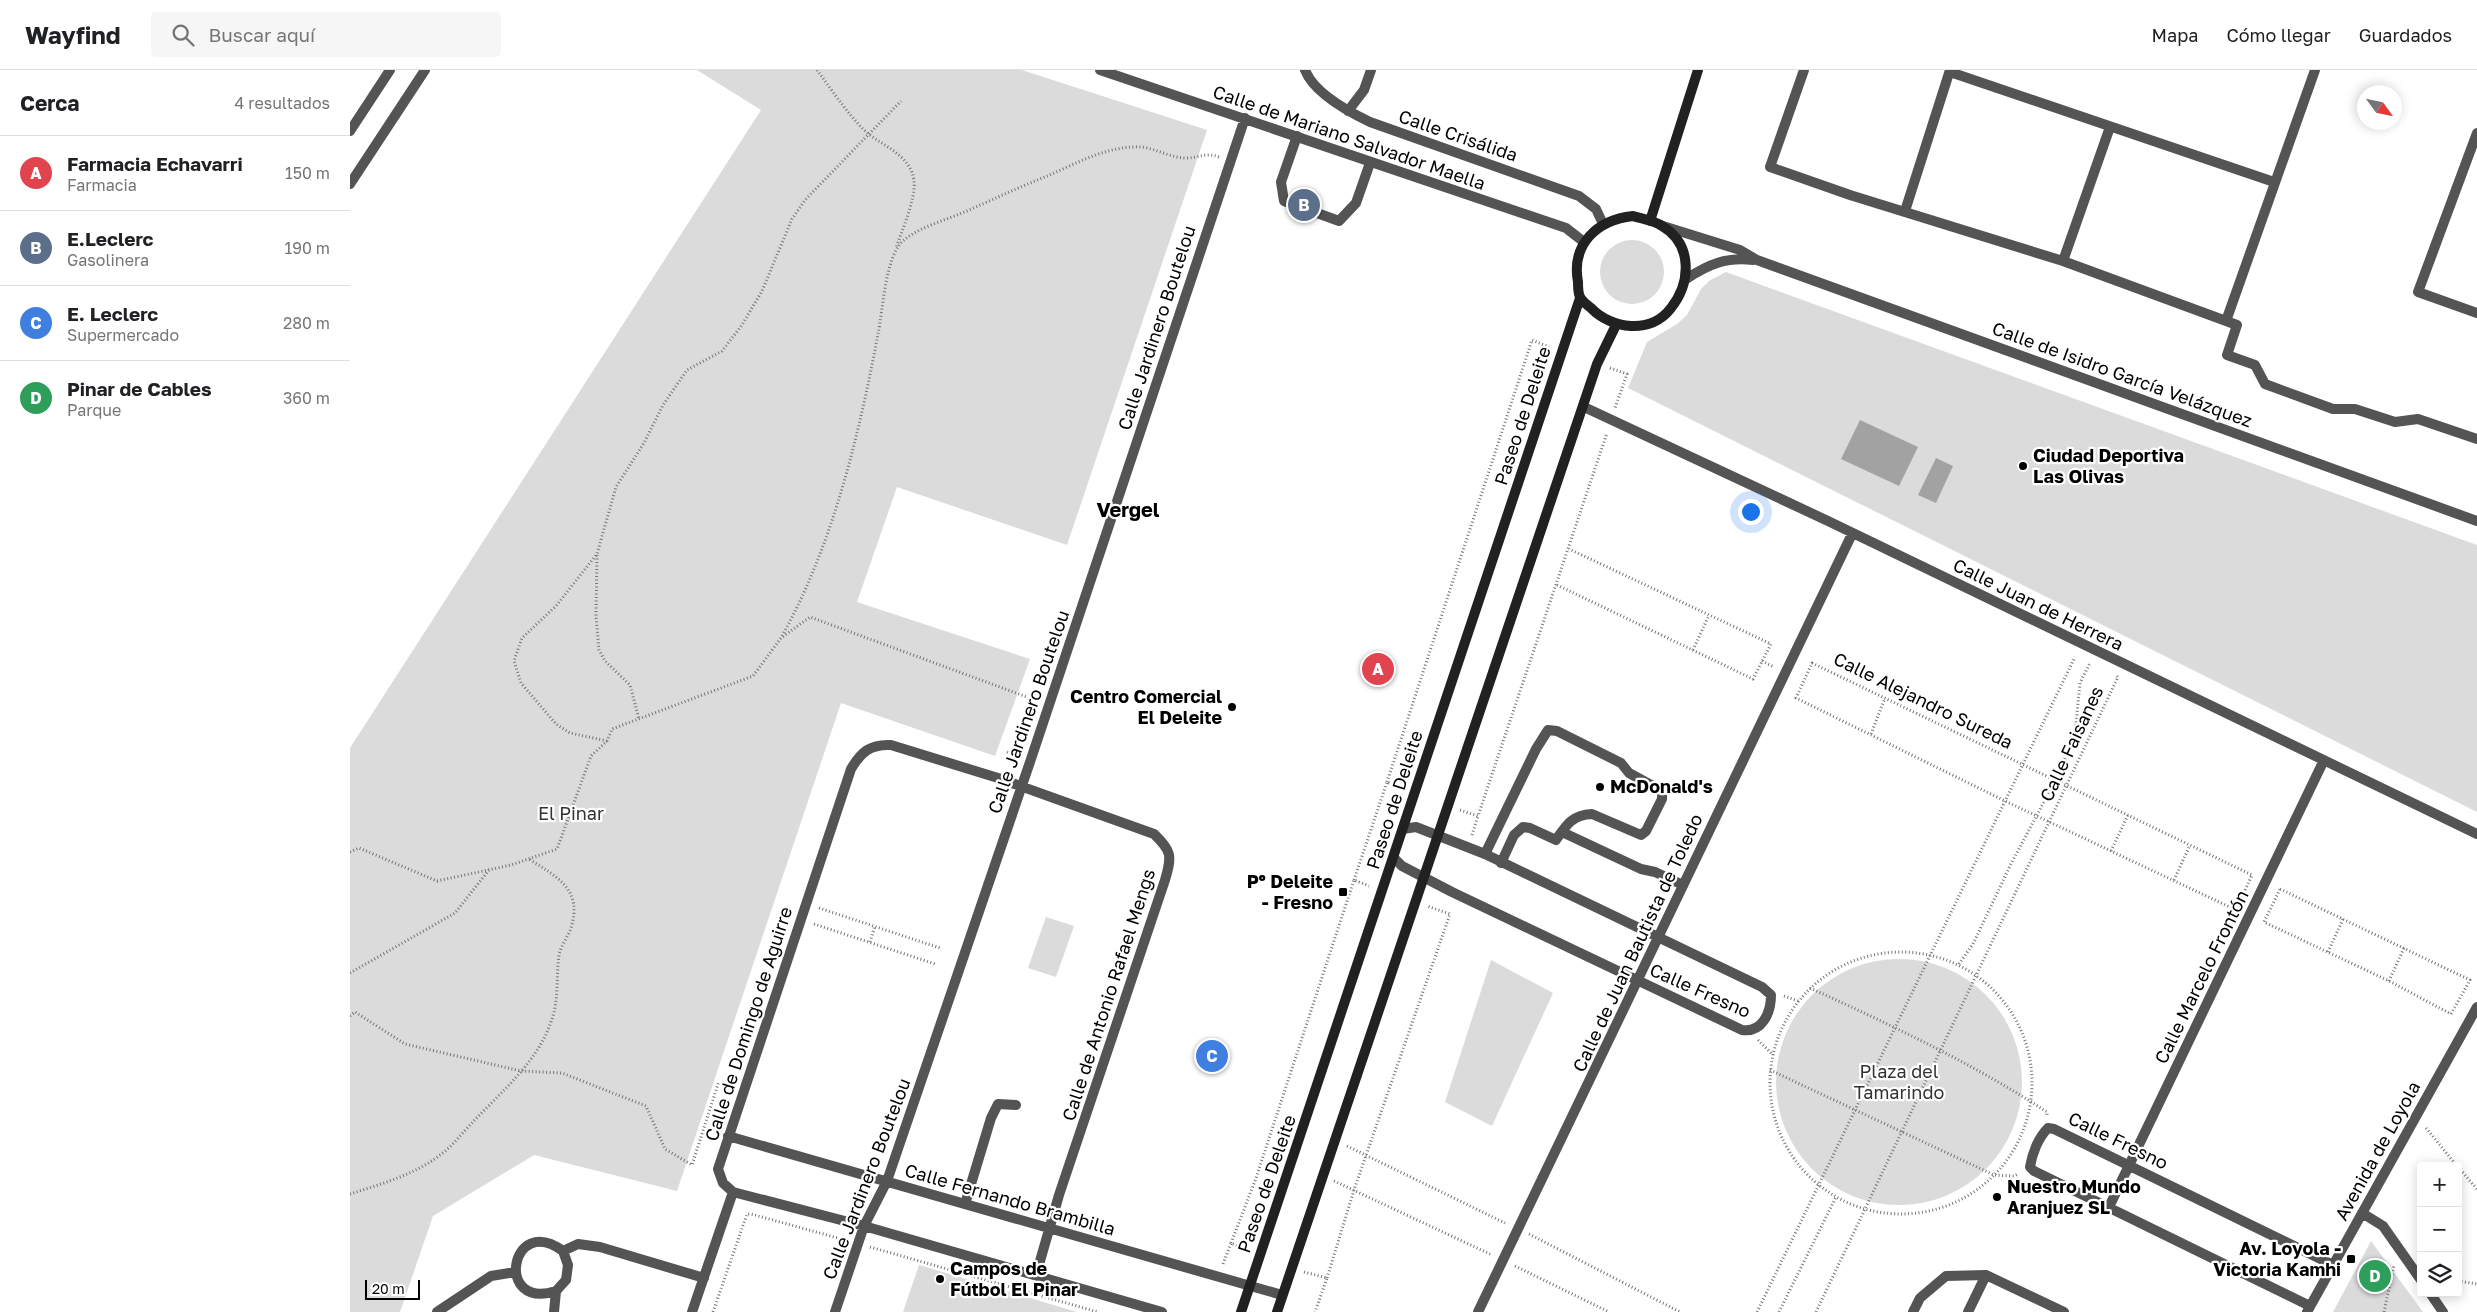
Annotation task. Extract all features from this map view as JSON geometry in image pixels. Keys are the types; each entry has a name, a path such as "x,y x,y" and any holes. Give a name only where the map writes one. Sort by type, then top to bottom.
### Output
{"main road":[{"path":"1650,221 1698,70"},
{"path":"1633,216 1650,221 1662,226 1672,235 1680,247 1685,261 1686,279 1680,297 1669,312 1653,322 1635,327 1616,325 1599,317 1580,298 1576,273 1578,257 1584,242 1603,224 1617,218 1633,216"},
{"name":"Paseo de Deleite","path":"1241,1312 1580,298"},
{"path":"1277,1312 1597,364 1616,325"}],"street":[{"path":"350,130 390,70"},
{"path":"350,184 425,70"},
{"name":"Calle de Mariano Salvador Maella","path":"1100,70 1566,228 1584,242"},
{"name":"Calle Crisálida","path":"1305,70 1326,95 1348,111 1370,122 1578,196 1596,208 1603,224"},
{"path":"1348,111 1364,90 1371,70"},
{"path":"1804,70 1770,167 1850,195 2062,261 2237,325 2227,355 2255,365 2265,384 2333,409 2355,409 2395,422 2418,419 2477,439"},
{"path":"2226,321 2314,70"},
{"path":"1906,211 1950,71 2274,182"},
{"name":"Calle Jardinero Boutelou","path":"835,1312 864,1226 887,1181 1022,787 1245,118"},
{"path":"2062,261 2110,127"},
{"path":"2477,132 2418,292 2477,313"},
{"path":"1297,136 1281,182 1284,202 1339,221 1356,203 1370,163"},
{"name":"Calle de Isidro García Velázquez","path":"1662,226 1740,250 1756,260 2477,521"},
{"name":"Calle de Isidro García Velázquez","path":"1686,279 1707,266 1724,259 1756,260"},
{"name":"Calle Juan de Herrera","path":"1584,407 1612,418 2477,834"},
{"name":"Calle de Juan Bautista de Toledo","path":"1478,1312 1852,534"},
{"path":"1485,854 1536,749 1548,730 1557,731 1621,763 1629,773 1662,791 1662,799 1646,832 1641,835 1592,814 1573,818 1566,823 1556,840 1530,828 1523,827 1514,835 1501,863"},
{"name":"Calle de Antonio Rafael Mengs","path":"869,748 879,744 891,745 1022,787 1154,834 1168,847 1170,862 1036,1276"},
{"name":"Calle de Domingo de Aguirre","path":"733,1192 723,1183 718,1170 728,1136 851,770 859,756 869,748"},
{"name":"Calle Marcelo Frontón","path":"2109,1207 2324,760"},
{"name":"Calle Fresno","path":"1394,858 1402,866 1452,892 1742,1030 1752,1032 1761,1026 1771,1006 1771,995 1762,987 1485,854 1416,828 1403,829"},
{"path":"1562,832 1641,869 1655,872 1683,885"},
{"name":"Avenida de Loyola","path":"2309,1309 2477,1006"},
{"path":"965,1204 991,1118 998,1104 1016,1105"},
{"name":"Calle Fresno","path":"2030,1167 2043,1133 2048,1128 2054,1129 2333,1265"},
{"name":"Calle Fernando Brambilla","path":"728,1136 1282,1295"},
{"path":"2030,1167 2309,1309"},
{"path":"692,1312 733,1192 864,1226 1162,1312"},
{"path":"2362,1213 2383,1226 2417,1274"},
{"path":"538,1241 552,1243 563,1251 568,1265 566,1280 556,1291 543,1295 530,1293 520,1284 515,1272 516,1258 525,1247 538,1241"},
{"path":"563,1251 578,1244 600,1247 704,1278"},
{"path":"437,1312 491,1276 515,1272"},
{"path":"1913,1312 1920,1298 1946,1276 1986,1276 2064,1312"},
{"path":"1968,1312 1986,1276"},
{"path":"554,1312 556,1291"},
{"path":"2433,1297 2443,1312"}],"path":[{"path":"350,852 359,848 437,881 489,870 557,849 591,756 606,741 612,729 753,676 780,638 798,607 812,576 852,456 895,250 913,195 915,182 912,171 904,160 880,140 870,135 817,70"},
{"path":"639,719 630,685 605,661 599,650 596,616 597,554 616,487 644,444 664,405 687,370 698,363 709,360 727,345 742,325 762,291 792,219 805,200 838,163 870,135 901,101"},
{"path":"895,250 903,240 931,225 1093,156 1117,149 1143,147 1185,158 1206,154 1230,160"},
{"path":"1218,1276 1255,1181 1532,340 1561,352"},
{"path":"1468,847 1627,374 1597,364"},
{"path":"1557,585 1753,680 1771,644 1569,549"},
{"path":"597,554 580,574 570,590 522,638 514,661 521,682 556,724 570,733 606,741"},
{"path":"1693,650 1709,615"},
{"path":"780,638 810,616 1027,697"},
{"path":"1959,964 1973,944 2036,816 2062,768 2076,724 2080,683 2096,651"},
{"name":"Calle Faisanes","path":"1819,1186 1895,1027 1932,955 2073,656 2096,667"},
{"name":"Calle Alejandro Sureda","path":"1812,664 1885,698 2252,875 2236,910 2036,816 1796,698 1812,664"},
{"name":"Calle Faisanes","path":"1865,1209 2118,677 2111,674"},
{"path":"1870,734 1885,698"},
{"path":"1387,782 1414,795"},
{"path":"1448,806 1478,816"},
{"path":"2111,851 2128,815"},
{"path":"2174,880 2190,845"},
{"path":"350,1194 394,1180 440,1155 521,1071 539,1048 552,1020 556,1000 556,975 560,950 571,928 575,905 569,888 557,877 529,858"},
{"path":"350,973 455,914 489,870"},
{"path":"1354,880 1382,891"},
{"path":"2280,889 2343,919 2470,980 2450,1014 2390,981 2264,922 2280,889"},
{"path":"1315,1312 1354,1190 1450,914 1415,902"},
{"path":"819,908 940,948"},
{"path":"2328,952 2343,919"},
{"path":"814,924 934,964"},
{"path":"870,942 875,926"},
{"path":"2390,981 2404,948"},
{"path":"1899,951 1932,955 1959,964 1977,975 2003,1000 2022,1030 2031,1065 2031,1101 2020,1137 2012,1153 1994,1175 1967,1196 1934,1210 1900,1214 1865,1209 1836,1197 1819,1186 1796,1163 1780,1134 1771,1103 1770,1070 1773,1054 1787,1017 1810,988 1836,968 1867,956 1899,951"},
{"path":"1810,988 1895,1027 2031,1101 2047,1112 2048,1128"},
{"path":"350,1016 355,1012 405,1044 521,1071 562,1073 646,1106 665,1149 692,1165 719,1081"},
{"path":"1752,1032 1764,1047 1773,1054"},
{"path":"1770,1070 1994,1175 2014,1176 2030,1167"},
{"path":"2416,1116 2455,1162"},
{"path":"2462,1171 2477,1189"},
{"path":"1322,1176 1503,1260 1609,1312"},
{"path":"1757,1312 1819,1186"},
{"path":"1779,1312 1836,1197"},
{"path":"1816,1312 1865,1209"},
{"path":"713,1312 747,1214 1098,1312"},
{"path":"1231,1243 1260,1257"},
{"path":"2384,1312 2398,1247"},
{"path":"1291,1268 1327,1278"},
{"path":"2462,1281 2477,1284"}],"green space":[{"name":"El Pinar","path":"697,70 1022,70 1207,130 1067,545 897,487 857,602 1030,659 995,756 841,703 677,1191 534,1155 433,1216 400,1312 350,1312 350,748 761,110"},
{"path":"1632,240 1650,246 1658,254 1664,272 1658,290 1650,298 1632,304 1614,298 1606,290 1600,272 1606,254 1614,246"},
{"name":"Ciudad Deportiva Las Olivas","path":"1726,272 2477,545 2477,812 1628,388 1647,342 1677,324 1687,315 1701,289 1709,281"},
{"path":"1046,917 1074,926 1056,977 1028,968"},
{"name":"Plaza del Tamarindo","path":"1899,959 1923,962 1946,969 1967,980 1986,995 2001,1014 2012,1035 2019,1058 2022,1082 2019,1106 2012,1129 2001,1150 1986,1169 1967,1184 1946,1195 1923,1202 1899,1205 1875,1202 1852,1195 1831,1184 1812,1169 1797,1150 1786,1129 1779,1106 1776,1082 1779,1058 1786,1035 1797,1014 1812,995 1831,980 1852,969 1875,962"},
{"path":"1491,960 1553,993 1492,1126 1445,1102"},
{"path":"2371,1241 2423,1312 2333,1312"},
{"name":"Campos de Fútbol El Pinar","path":"919,1265 1077,1312 903,1312"}],"shaded area":[{"path":"1860,420 1918,447 1899,486 1841,459"},
{"path":"1936,458 1953,466 1936,503 1918,495"}],"place":[{"name":"E.Leclerc","path":"1304,205"},
{"name":"Ciudad Deportiva Las Olivas","path":"2023,466"},
{"name":"Farmacia Echavarri","path":"1378,669"},
{"name":"Centro Comercial El Deleite","path":"1232,707"},
{"name":"McDonald's","path":"1600,787"},
{"name":"Pº Deleite - Fresno","path":"1343,892"},
{"name":"E. Leclerc","path":"1212,1056"},
{"name":"Nuestro Mundo Aranjuez SL","path":"1997,1197"},
{"name":"Av. Loyola - Victoria Kamhi","path":"2351,1259"},
{"name":"Pinar de Cables","path":"2375,1276"},
{"name":"Campos de Fútbol El Pinar","path":"940,1279"}],"district":[{"name":"Vergel","path":"1128,510"}]}
